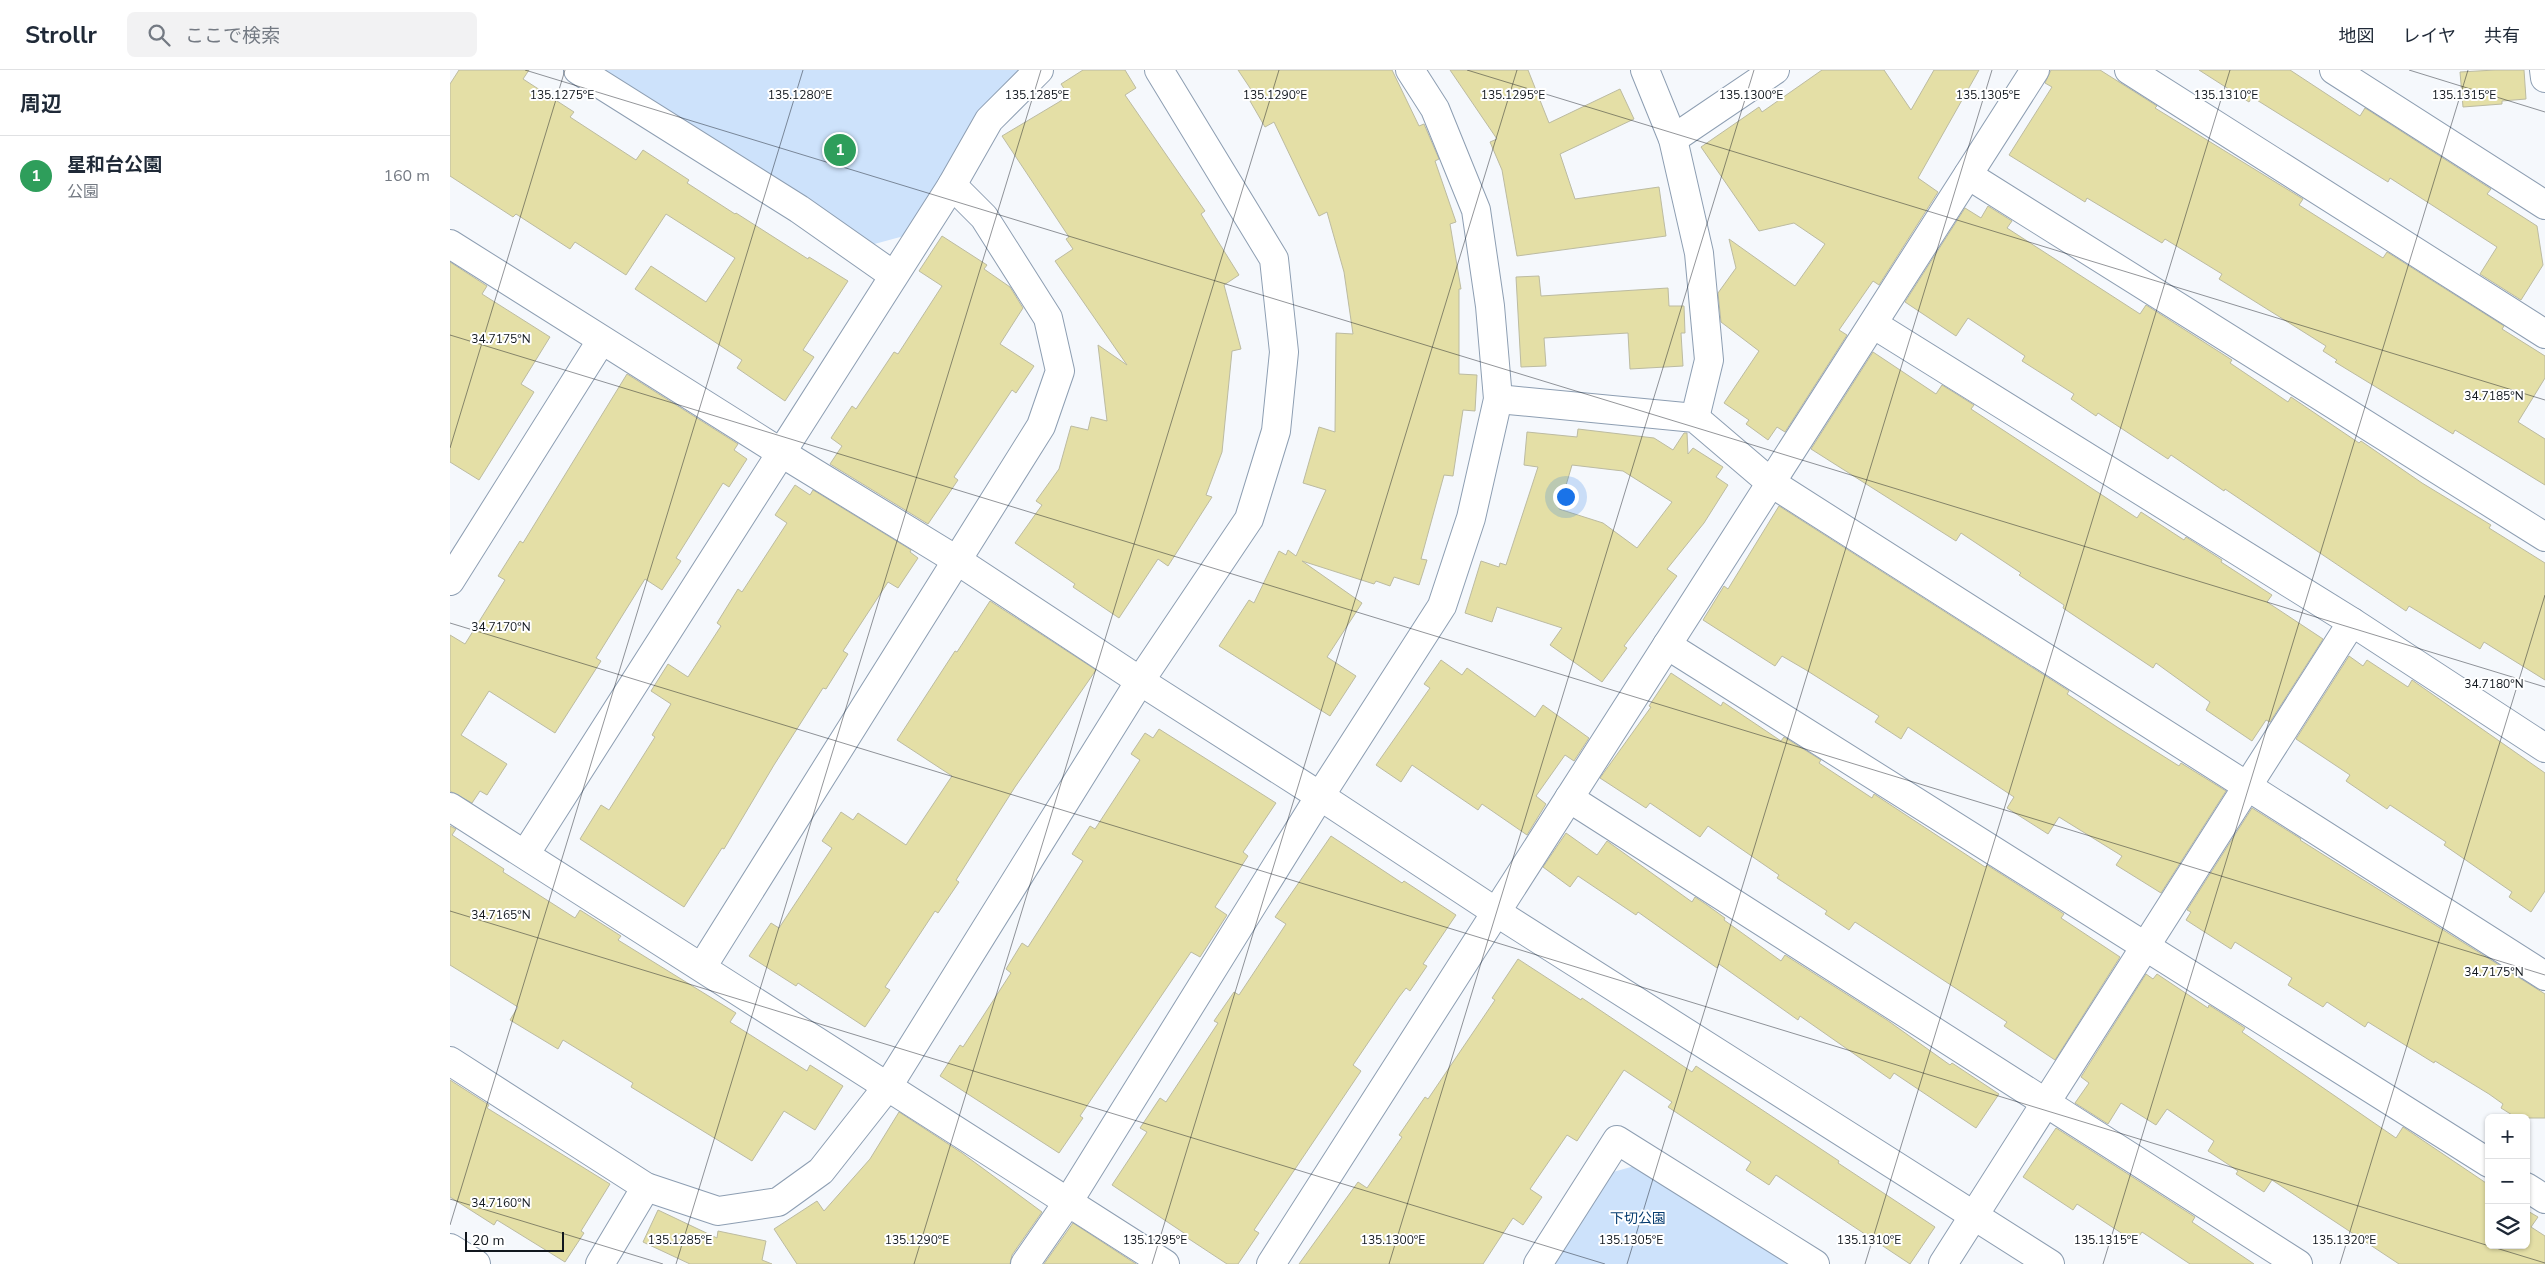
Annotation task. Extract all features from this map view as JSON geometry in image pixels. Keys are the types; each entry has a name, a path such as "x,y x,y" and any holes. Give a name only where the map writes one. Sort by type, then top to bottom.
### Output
{"street":[{"path":"578,70 799,209 893,274"},
{"path":"526,853 893,274 952,185 989,120 1039,70"},
{"path":"450,1061 646,1187 718,1211 778,1202 822,1171 888,1086 1140,681 1249,519 1276,431 1284,352 1274,259 1159,70"},
{"path":"1025,1264 1068,1202 1320,796 1442,606 1471,518 1498,399 1490,306 1476,210 1435,109 1410,70"},
{"path":"1645,70 1673,139 1699,253 1708,360 1695,418"},
{"path":"1673,139 1775,70"},
{"path":"1271,1264 2035,70"},
{"path":"2130,70 2545,334"},
{"path":"2334,70 2545,205"},
{"path":"2544,70 2545,78"},
{"path":"1968,175 2545,537"},
{"path":"702,967 1041,426 1060,370 1048,318 984,217 952,185"},
{"path":"450,244 601,341 958,561 1496,912 2050,1264"},
{"path":"1873,324 2352,622 2545,748"},
{"path":"450,582 601,341"},
{"path":"1498,399 1695,418 1770,482 2545,976"},
{"path":"1943,1264 2352,622"},
{"path":"1667,645 2485,1160"},
{"path":"1570,798 2298,1264"},
{"path":"450,807 526,853 1166,1264"},
{"path":"1538,1264 1618,1140 1815,1264"},
{"path":"600,1264 646,1187"},
{"path":"2530,1189 2545,1198"},
{"path":"450,1248 476,1264"}],"green space":[{"path":"596,70 1022,70 904,236 867,246"},
{"name":"下切公園","path":"1638,1165 1795,1264 1553,1264 1613,1172"}],"building":[{"path":"459,70 529,70 523,79 574,112 570,117 636,160 643,150 689,180 687,183 735,214 848,281 803,350 814,357 785,401 737,368 742,360 635,289 651,266 706,302 735,258 666,214 626,275 575,242 570,249 516,214 513,217 450,176 450,84"},
{"path":"1083,70 1125,70 1136,88 1125,95 1205,211 1201,214 1239,275 1224,285 1241,349 1232,351 1222,452 1206,495 1212,497 1168,566 1158,559 1119,618 1073,587 1075,584 1015,543 1042,505 1036,501 1059,469 1071,426 1088,430 1091,417 1107,421 1098,345 1127,365 1055,261 1073,249 1066,239 1069,237 1002,136 1069,96 1061,84"},
{"path":"1238,70 1392,70 1419,126 1424,124 1439,159 1435,161 1456,222 1450,224 1461,289 1459,289 1459,374 1477,375 1475,411 1463,410 1453,476 1444,475 1421,559 1427,560 1419,585 1394,577 1390,586 1376,581 1374,584 1302,561 1362,603 1327,657 1356,676 1330,716 1219,646 1249,600 1254,603 1279,551 1286,555 1288,550 1296,556 1326,490 1303,483 1319,427 1335,432 1336,333 1353,334 1344,272 1327,212 1319,216 1274,122 1265,127 1250,101 1256,97"},
{"path":"1450,70 1528,70 1549,123 1620,89 1634,119 1560,154 1575,199 1659,187 1666,236 1517,256 1502,170 1490,142 1497,139"},
{"path":"1822,70 1884,70 1911,110 1934,70 1979,70 1918,178 1938,192 1879,285 1873,281 1839,330 1847,335 1785,432 1777,427 1768,440 1746,424 1749,420 1724,403 1759,351 1721,322 1718,293 1736,268 1729,239 1795,286 1825,244 1794,223 1759,231 1701,147 1759,107 1762,112"},
{"path":"2051,70 2100,70 2157,106 2155,108 2303,199 2299,205 2383,258 2387,252 2504,326 2502,329 2545,356 2545,378 2518,422 2545,439 2545,485 2455,430 2453,434 2335,362 2337,360 2323,351 2326,346 2219,279 2222,274 2165,239 2162,243 2087,198 2085,202 2009,155 2052,87 2045,83"},
{"path":"2199,70 2290,70 2360,116 2365,108 2491,189 2487,194 2537,226 2543,265 2521,300 2480,274 2497,247 2390,178 2388,182 2252,97 2249,102"},
{"path":"2524,70 2526,99 2502,101 2502,104 2463,107 2460,72"},
{"path":"1988,206 2012,221 2007,228 2140,314 2146,305 2232,360 2230,363 2288,402 2291,397 2359,443 2361,441 2422,483 2491,525 2489,528 2545,563 2545,680 2484,642 2480,649 2409,606 2406,611 2225,489 2224,491 2171,455 2168,459 2098,413 2096,416 2071,399 2074,394 2022,361 2025,356 1968,318 1956,336 1905,302 1965,208 1981,218"},
{"path":"942,236 987,265 984,269 1010,287 1023,308 1000,344 1034,366 1016,393 1012,390 954,477 958,480 928,524 830,464 842,446 831,438 852,406 856,409 894,352 898,354 942,286 919,271"},
{"path":"450,262 487,286 482,294 550,337 521,384 534,392 479,480 450,462"},
{"path":"1539,276 1541,296 1668,288 1669,306 1684,306 1685,333 1681,333 1683,366 1630,369 1628,333 1544,338 1546,366 1521,367 1516,277"},
{"path":"1873,352 1936,394 1942,385 1974,405 1971,409 2137,518 2141,512 2184,540 2186,537 2272,595 2267,602 2323,639 2270,722 2266,720 2252,741 2206,710 2210,702 2156,663 2153,668 2063,608 2064,605 2019,575 2021,573 1961,533 1956,541 1811,449"},
{"path":"627,374 738,444 734,450 747,459 729,487 723,483 676,558 681,561 662,590 645,579 596,658 601,661 555,733 489,691 461,735 507,764 487,795 480,791 472,803 450,791 450,635 465,644 505,580 498,576 520,541 523,543"},
{"path":"1578,429 1654,438 1673,450 1684,433 1687,433 1688,454 1693,448 1723,467 1716,477 1728,485 1704,523 1667,569 1677,576 1624,646 1627,648 1602,682 1550,645 1562,628 1497,607 1492,622 1465,613 1481,561 1499,567 1500,563 1506,565 1538,467 1524,465 1527,432 1577,437","holes":["1572,465 1623,471 1672,502 1637,548 1603,523 1559,509"]},
{"path":"795,485 810,495 813,490 911,550 910,552 918,558 898,588 888,582 843,651 848,654 826,689 823,688 724,849 722,848 684,907 580,839 601,805 609,810 655,737 652,735 671,704 651,691 668,664 688,677 721,626 717,623 738,589 742,592 787,523 775,515"},
{"path":"1779,506 2069,691 2067,694 2117,727 2179,766 2181,763 2226,791 2161,893 2116,865 2122,856 2059,817 2048,834 2007,808 2014,797 1908,727 1901,739 1875,722 1879,716 1806,670 1782,656 1775,666 1703,620 1724,586 1728,589"},
{"path":"990,601 1096,670 1015,787 956,880 959,882 938,913 935,911 885,987 890,990 865,1027 798,983 796,986 749,956 771,923 779,928 832,848 822,841 841,812 853,820 858,813 906,845 952,776 897,740"},
{"path":"2349,656 2363,666 2367,660 2408,687 2412,680 2545,773 2545,891 2531,912 2509,897 2512,892 2444,845 2446,842 2390,805 2387,809 2346,781 2350,775 2296,739"},
{"path":"1441,660 1462,675 1467,668 1535,717 1543,705 1589,738 1574,761 1565,755 1536,796 1546,804 1527,835 1482,804 1478,810 1412,765 1401,782 1376,765 1430,688 1424,684"},
{"path":"1671,673 1721,706 1723,702 1781,741 1784,737 1821,760 1819,763 1872,798 1874,794 1985,867 1987,865 2064,914 2061,918 2120,957 2055,1060 2004,1026 2007,1022 1855,922 1849,930 1825,914 1827,911 1777,878 1779,875 1708,826 1700,837 1650,803 1646,808 1600,778 1651,707 1649,706"},
{"path":"1159,729 1276,803 1243,852 1248,856 1215,907 1227,915 1200,957 1191,952 1080,1116 1083,1118 1059,1153 940,1076 960,1045 963,1047 1011,973 1006,969 1022,943 1028,947 1083,861 1072,854 1090,826 1095,829 1140,760 1131,754 1145,733 1153,738"},
{"path":"2252,808 2545,994 2545,1118 2530,1118 2530,1114 2511,1114 2501,1108 2503,1104 2489,1094 2368,1022 2365,1027 2327,1002 2323,1007 2288,985 2292,978 2235,942 2231,949 2186,920 2191,912 2187,910"},
{"path":"450,826 456,829 452,835 504,869 503,872 575,918 580,910 621,936 618,940 736,1013 730,1022 807,1071 810,1065 843,1086 815,1130 784,1111 752,1161 631,1087 633,1083 563,1040 558,1049 510,1020 518,1007 450,965"},
{"path":"1566,833 1597,855 1607,841 1692,902 1695,897 1707,905 1725,918 1724,920 1781,961 1785,955 1887,1020 1950,1065 1952,1063 1999,1094 1976,1128 1894,1073 1890,1079 1800,1016 1798,1020 1719,964 1717,968 1638,912 1636,915 1578,876 1570,887 1543,867"},
{"path":"1331,836 1402,883 1404,881 1456,915 1423,964 1427,966 1410,991 1406,988 1399,997 1353,1065 1361,1071 1254,1230 1259,1233 1238,1264 1227,1264 1112,1185 1147,1132 1140,1128 1160,1098 1166,1102 1218,1023 1214,1021 1234,992 1239,995 1286,924 1275,917"},
{"path":"1518,959 1581,1000 1582,998 1692,1072 1696,1066 1935,1227 1910,1264 1776,1175 1769,1185 1746,1170 1751,1162 1668,1107 1672,1102 1624,1070 1577,1141 1567,1135 1530,1189 1542,1197 1523,1225 1513,1218 1483,1264 1299,1264 1358,1182 1367,1188 1402,1137 1399,1135 1425,1097 1428,1099 1495,1000 1492,998"},
{"path":"2146,974 2153,979 2157,974 2208,1008 2209,1005 2245,1028 2242,1032 2396,1138 2403,1127 2485,1182 2485,1249 2530,1249 2530,1212 2538,1217 2531,1227 2545,1236 2545,1264 2399,1264 2272,1180 2264,1192 2236,1174 2238,1171 2208,1151 2214,1141 2167,1109 2156,1125 2121,1103 2108,1124 2075,1103 2089,1083 2081,1077"},
{"path":"450,1080 489,1105 487,1108 610,1184 581,1231 584,1233 565,1262 497,1220 494,1225 450,1197"},
{"path":"899,1112 962,1153 1042,1212 1012,1255 1010,1264 797,1264 774,1229 817,1201 824,1211 870,1159"},
{"path":"2056,1128 2195,1217 2192,1222 2254,1264 2190,1264 2142,1232 2135,1242 2077,1204 2073,1210 2023,1177"},
{"path":"658,1210 717,1238 718,1231 766,1241 762,1260 772,1264 690,1264 643,1242"},
{"path":"1073,1223 1136,1264 1044,1264"}],"place":[{"name":"星和台公園","path":"840,150"}]}
